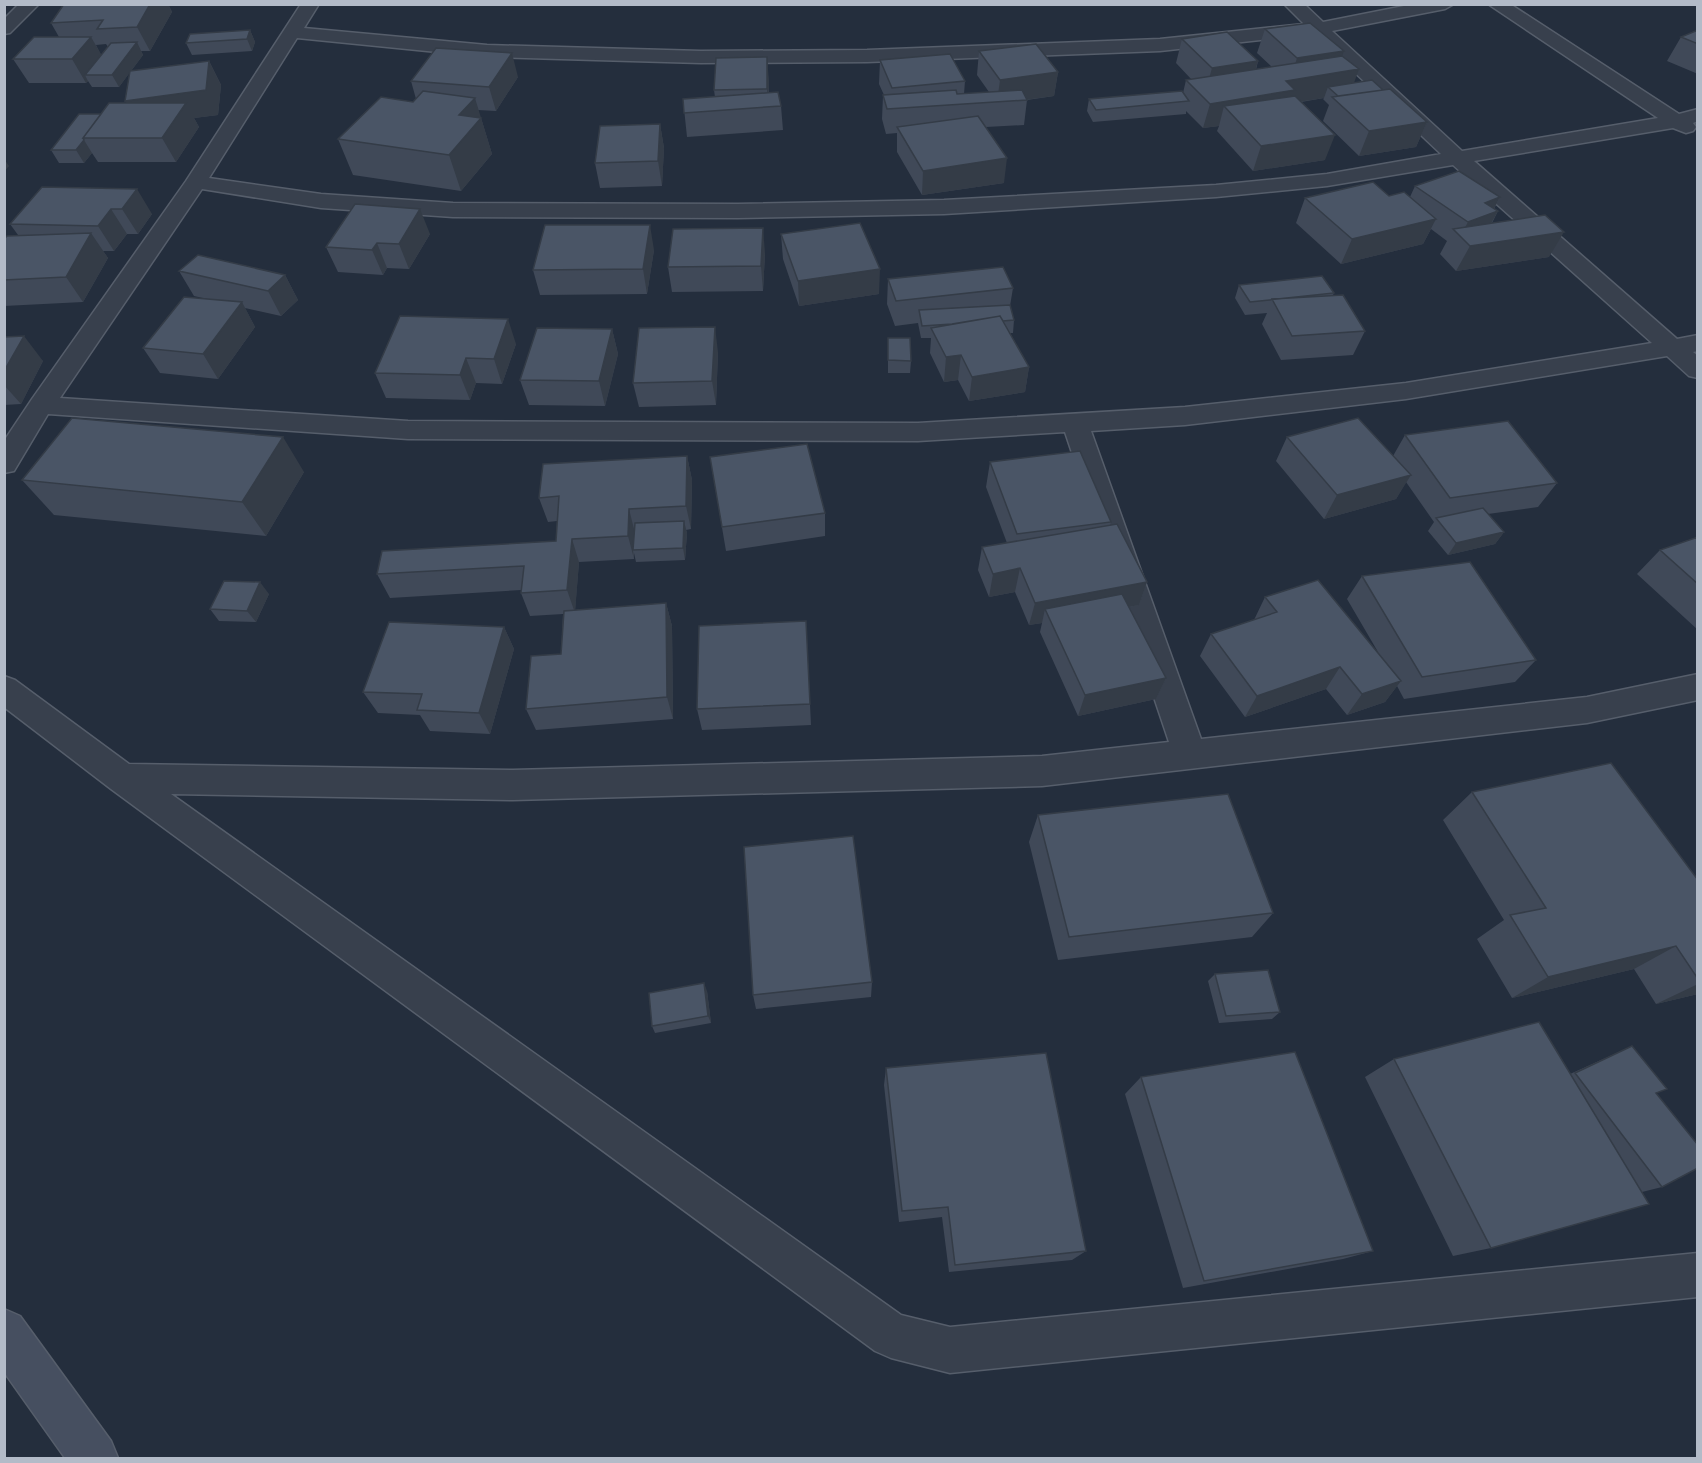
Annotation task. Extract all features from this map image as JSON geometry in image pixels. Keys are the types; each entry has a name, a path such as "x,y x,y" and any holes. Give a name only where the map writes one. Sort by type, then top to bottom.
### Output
{"main road":[{"path":"4,1332 94,1458"}],"street":[{"path":"4,29 30,4"},
{"path":"4,464 41,405 196,182 310,4"},
{"path":"1293,4 1457,158 1685,345 1698,370"},
{"path":"291,32 488,51 702,57 867,56 1053,51 1160,45 1319,28 1445,4"},
{"path":"1497,4 1698,135"},
{"path":"196,182 321,201 453,210 738,211 944,207 1216,191 1327,180 1676,121 1698,115"},
{"path":"41,405 408,430 918,432 1185,416 1406,391 1685,345"},
{"path":"1075,422 1190,754"},
{"path":"123,778 513,785 1042,771 1587,710 1698,687"},
{"path":"4,689 123,778 891,1335 950,1350 1698,1275"}],"building":[{"path":"64,4 150,4 137,27 97,29 103,20 51,23"},
{"path":"1310,23 1344,51 1297,58 1265,29"},
{"path":"250,30 247,39 186,43 190,34"},
{"path":"1698,30 1698,44 1681,37"},
{"path":"1227,32 1258,61 1212,68 1182,39"},
{"path":"34,37 91,37 72,59 13,59"},
{"path":"137,42 112,75 85,75 111,43"},
{"path":"1036,44 1058,72 1000,80 979,51"},
{"path":"436,48 512,53 489,87 411,81"},
{"path":"950,54 965,81 892,88 880,60"},
{"path":"1342,56 1359,69 1286,81 1295,90 1210,104 1186,80"},
{"path":"767,57 767,89 714,90 716,58"},
{"path":"209,61 206,90 125,101 130,71"},
{"path":"1372,80 1383,90 1338,96 1328,87"},
{"path":"1390,89 1427,122 1369,131 1332,97"},
{"path":"956,90 957,94 1022,90 1027,100 887,109 883,95"},
{"path":"423,91 475,98 459,115 481,118 449,155 338,139 381,97 413,102"},
{"path":"1182,91 1189,101 1096,110 1089,99"},
{"path":"778,92 781,106 684,113 683,99"},
{"path":"1295,96 1335,135 1261,146 1224,106"},
{"path":"109,103 186,103 162,138 83,138"},
{"path":"79,114 101,114 76,150 51,150"},
{"path":"978,116 1007,158 923,171 897,127"},
{"path":"660,124 658,161 595,163 600,126"},
{"path":"1459,171 1500,197 1485,203 1498,211 1468,222 1415,186"},
{"path":"1373,182 1389,196 1404,192 1436,219 1352,239 1305,198"},
{"path":"42,187 137,189 122,209 111,209 98,226 10,224"},
{"path":"355,204 420,209 399,244 377,243 372,250 326,247"},
{"path":"1545,215 1564,232 1470,246 1453,229"},
{"path":"860,223 880,269 798,281 781,234"},
{"path":"545,225 650,225 643,269 533,270"},
{"path":"763,228 761,266 668,267 673,229"},
{"path":"91,233 66,277 4,280 4,239 7,236"},
{"path":"198,255 285,275 268,291 179,271"},
{"path":"1003,267 1013,288 896,301 888,279"},
{"path":"1322,276 1334,293 1250,302 1239,285"},
{"path":"1343,295 1365,331 1292,336 1272,299"},
{"path":"184,297 242,302 203,354 143,348"},
{"path":"1010,305 1014,320 1003,321 1000,316 952,324 922,326 919,310"},
{"path":"400,316 508,319 494,359 466,358 460,375 375,373"},
{"path":"1000,316 1029,367 972,377 961,355 946,357 931,328"},
{"path":"715,327 712,381 633,383 639,328"},
{"path":"537,328 612,329 599,381 520,380"},
{"path":"24,336 4,371 4,337"},
{"path":"888,338 910,338 911,361 888,360"},
{"path":"72,418 283,437 242,502 22,480"},
{"path":"1358,418 1411,475 1337,495 1287,437"},
{"path":"1508,421 1557,483 1450,498 1405,435"},
{"path":"807,444 825,513 722,527 710,457"},
{"path":"1080,451 1111,522 1017,534 990,462"},
{"path":"687,456 686,506 629,509 628,536 572,539 567,590 521,593 524,566 377,574 382,551 556,541 559,496 539,498 543,464"},
{"path":"1483,508 1504,532 1456,543 1436,518"},
{"path":"684,521 683,548 633,550 635,523"},
{"path":"1117,524 1147,582 1035,603 1020,568 993,574 982,547"},
{"path":"1698,537 1698,584 1660,550"},
{"path":"1470,562 1536,660 1422,677 1362,576"},
{"path":"1318,580 1401,681 1362,694 1340,667 1257,696 1211,634 1277,612 1265,597"},
{"path":"224,581 260,582 247,611 210,609"},
{"path":"1122,594 1166,678 1085,695 1045,609"},
{"path":"666,603 667,697 526,709 531,656 561,654 564,611"},
{"path":"806,621 810,704 697,709 699,626"},
{"path":"389,622 504,627 479,713 417,710 422,694 363,692"},
{"path":"1611,763 1698,880 1698,979 1676,946 1548,977 1510,915 1546,908 1472,792"},
{"path":"1228,794 1273,913 1069,937 1038,815"},
{"path":"853,836 872,982 753,995 744,847"},
{"path":"1268,970 1280,1012 1226,1016 1215,974"},
{"path":"704,983 708,1016 652,1026 649,993"},
{"path":"1539,1022 1649,1204 1491,1248 1394,1059"},
{"path":"1632,1046 1667,1089 1656,1093 1698,1145 1698,1168 1662,1187 1575,1073"},
{"path":"1295,1052 1373,1251 1204,1281 1141,1077"},
{"path":"1046,1053 1086,1251 955,1265 948,1207 902,1211 886,1068"}]}
